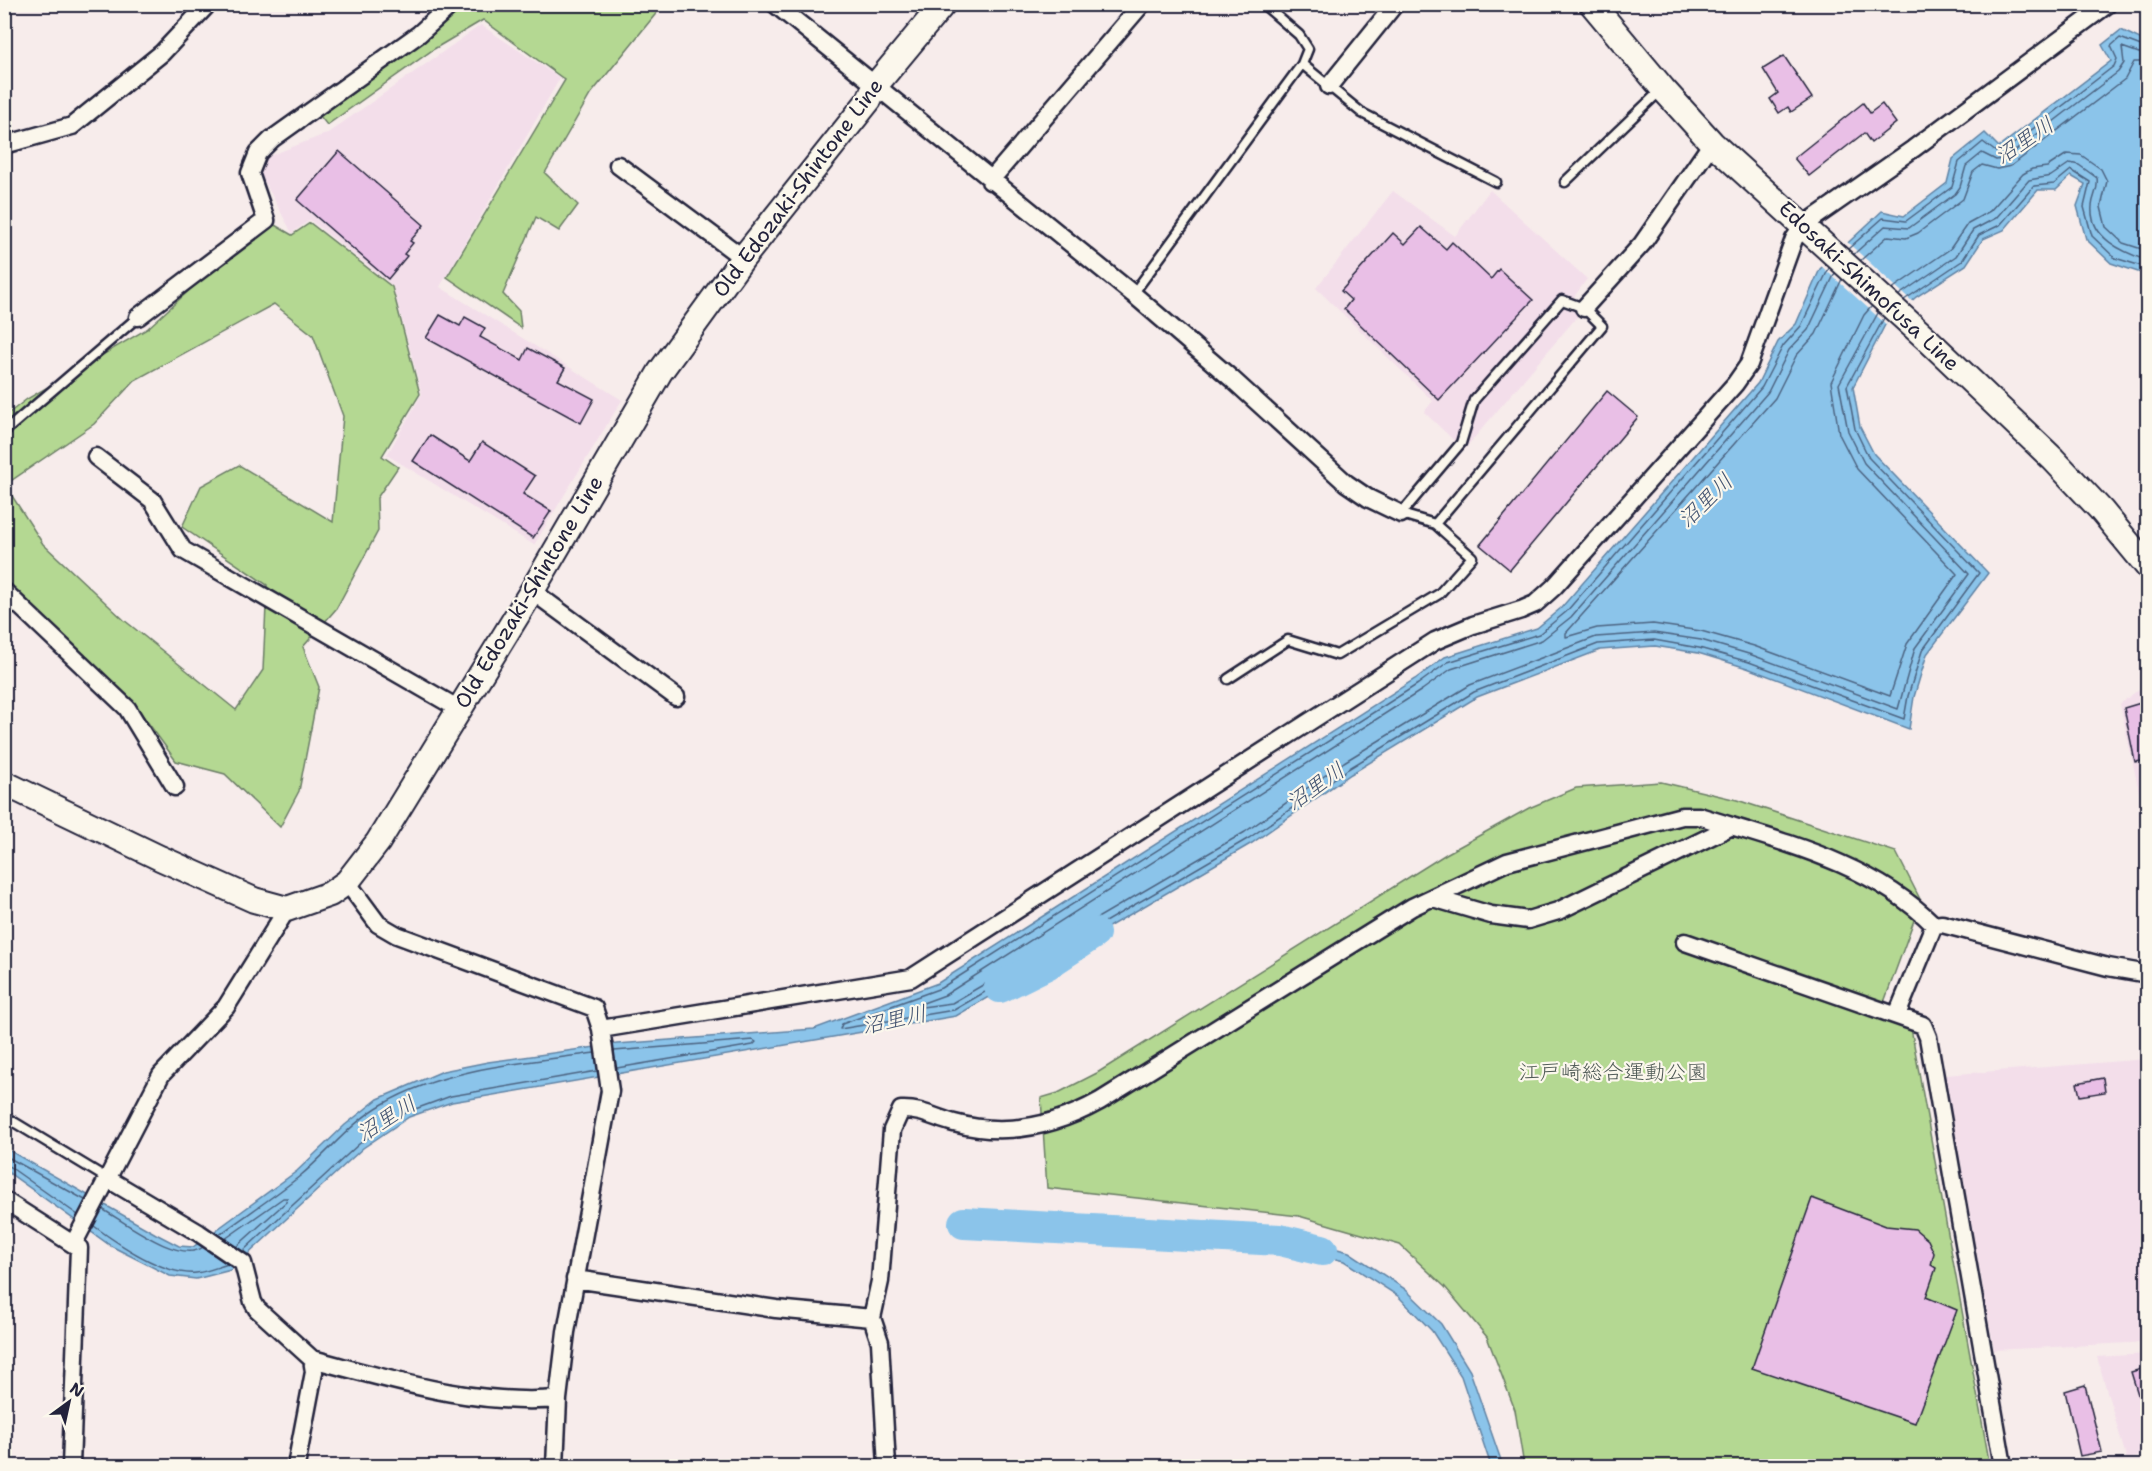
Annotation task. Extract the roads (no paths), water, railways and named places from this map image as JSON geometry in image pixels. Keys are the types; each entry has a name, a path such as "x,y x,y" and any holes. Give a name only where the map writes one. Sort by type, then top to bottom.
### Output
{"street":[{"path":"4,145 72,126 162,53 208,4"},
{"path":"138,317 266,220 250,173 258,153 272,139 418,34 452,4"},
{"path":"775,4 990,181 1133,294 1232,379 1346,483 1368,498 1401,514"},
{"name":"Old Edozaki-Shintone Line","path":"287,909 330,894 347,882 378,842 532,591 660,372 743,258 869,100 875,86 943,4"},
{"path":"990,181 1142,4"},
{"path":"1329,86 1395,4"},
{"name":"Edosaki-Shimofusa Line","path":"1592,4 1662,89 1712,143 1810,230 2053,459 2101,510 2148,567"},
{"path":"602,1033 911,978 1435,641 1535,604 1554,587 1735,384 1749,364 1794,239 1810,230 1913,149 2108,4"},
{"path":"1584,308 1642,244 1712,143"},
{"path":"618,165 743,258"},
{"path":"96,457 152,500 183,550 459,709"},
{"path":"4,591 127,708 175,787"},
{"path":"532,591 676,697"},
{"path":"4,783 221,887 254,900 287,909 226,1007 161,1075 74,1243"},
{"path":"887,1467 880,1342 872,1318 880,1281 892,1130 901,1110 917,1109 952,1123 979,1129 1008,1130 1055,1122 1080,1112 1412,907 1507,861 1682,816 1699,816 1852,867 1922,913 1934,925"},
{"path":"1433,898 1491,915 1528,920 1558,911 1732,826"},
{"path":"347,882 378,924 397,936 594,1008 602,1033 610,1091 575,1279 558,1399 555,1467"},
{"path":"1934,925 1942,924 2108,967 2148,974"},
{"path":"1897,1015 1934,925"},
{"path":"1685,942 1918,1022 1928,1037 2003,1467"},
{"path":"108,1179 199,1233 243,1263 257,1309 312,1359 452,1395 519,1401 558,1399"},
{"path":"4,1200 79,1248 81,1256 71,1467"},
{"path":"575,1279 776,1309 872,1318"},
{"path":"296,1467 314,1372 312,1359"}],"lane":[{"path":"1133,294 1302,64 1308,49 1299,35 1263,4"},
{"path":"1302,64 1362,113 1496,182"},
{"path":"1565,182 1662,89"},
{"path":"1228,679 1288,640 1337,656 1439,594 1472,557 1435,524 1401,514 1461,443 1474,400 1562,300 1584,308 1602,326 1435,524"},
{"path":"4,432 138,317"},
{"path":"4,1116 108,1179"}],"water":[{"path":"2121,30 2142,40 2147,38 2147,275 2111,263 2086,239 2077,206 2085,184 2071,176 2056,190 2038,190 2004,230 1983,239 1966,265 1916,297 1885,325 1853,387 1860,427 1874,454 1988,573 1927,654 1914,697 1909,729 1747,668 1698,653 1655,646 1600,650 1477,697 1351,774 1252,843 956,1016 452,1102 409,1117 363,1148 231,1270 196,1279 170,1276 111,1246 5,1170 5,1148 156,1234 179,1246 193,1247 297,1171 345,1125 378,1099 443,1071 488,1062 617,1044 814,1029 938,983 1415,679 1445,657 1537,628 1561,608 1758,383 1778,342 1796,324 1820,269 1882,211 1904,216 1947,183 1953,159 1985,133 1999,147 2111,61 2102,45"},
{"path":"1283,1235 1349,1252 1405,1289 1441,1324 1470,1371 1503,1466 1491,1466 1461,1376 1432,1331 1398,1296 1344,1261 1278,1245"}],"waterway":[{"name":"沼里川","path":"1000,987 1047,964 1094,933"},
{"path":"964,1223 1280,1240 1322,1250"}],"park label":[{"name":"江戸崎総合運動公園","path":"1613,1072"}]}
